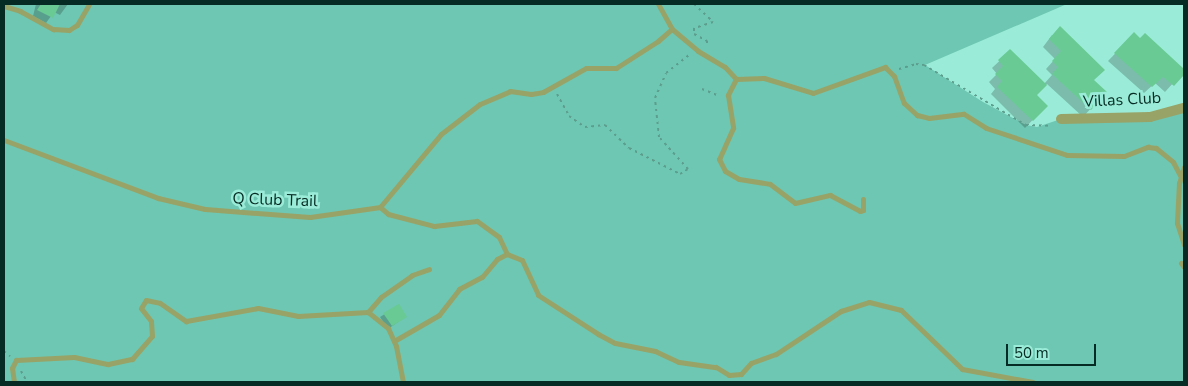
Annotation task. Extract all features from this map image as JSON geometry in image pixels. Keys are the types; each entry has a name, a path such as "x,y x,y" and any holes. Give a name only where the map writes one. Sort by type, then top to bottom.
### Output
{"street":[{"name":"Villas Club","path":"1061,119 1150,117 1184,108"}],"lane":[{"path":"4,6 20,11 54,29 69,30 77,25 89,4"},
{"path":"658,4 672,29 698,51 725,67 736,79 764,78 813,93 885,67 892,71 904,103 922,117 964,114 986,128 1067,155 1124,156 1148,147 1156,148 1173,162 1180,175"},
{"path":"672,29 616,68 586,68 543,92 531,94 510,91 480,104 441,134 407,170 380,207 388,214 434,226 478,221 499,237 507,254 522,260 538,295 615,343 654,351 689,364 716,367 729,374 741,374 752,362 776,354 841,311 869,302 901,310 962,369 1033,382"},
{"path":"736,79 728,95 733,128 719,158 729,174 739,179 770,184 795,203 830,195 860,211 863,210 863,199"},
{"name":"Q Club Trail","path":"4,140 158,198 205,209 310,217 380,207"},
{"path":"1184,167 1180,175 1178,223 1184,246"},
{"path":"394,341 439,315 459,289 482,277 497,259 507,254"},
{"path":"368,312 381,297 412,275 429,269"},
{"path":"14,382 12,368 16,360 74,357 108,364 132,359 152,336 151,321 141,308 146,300 160,303 186,321 258,308 298,316 368,312 388,328 394,341 402,376 401,382"}],"path":[{"path":"543,92 557,94 569,116 585,127 605,125 630,148 680,174 688,169 659,137 655,98 666,73 708,46 694,34 694,28 713,22 694,4"},
{"path":"892,71 916,64 924,65 1026,125 1046,127 1061,119"},
{"path":"702,89 719,96 729,107"}],"green space":[{"path":"4,4 1067,4 925,65 983,102 1026,125 1037,127 1061,119 1119,119 1184,108 1184,382 4,382"}],"building":[{"path":"41,4 60,4 53,18 37,10"},
{"path":"1060,26 1105,70 1094,80 1107,92 1091,110 1052,74 1058,67 1052,61 1061,51 1049,39"},
{"path":"1134,32 1140,38 1145,33 1184,69 1184,75 1174,86 1163,77 1152,87 1114,53"},
{"path":"1010,49 1047,85 1037,95 1048,106 1033,121 997,87 1002,81 995,74 1003,66 998,60"},
{"path":"399,304 407,317 392,326 383,313"}]}
